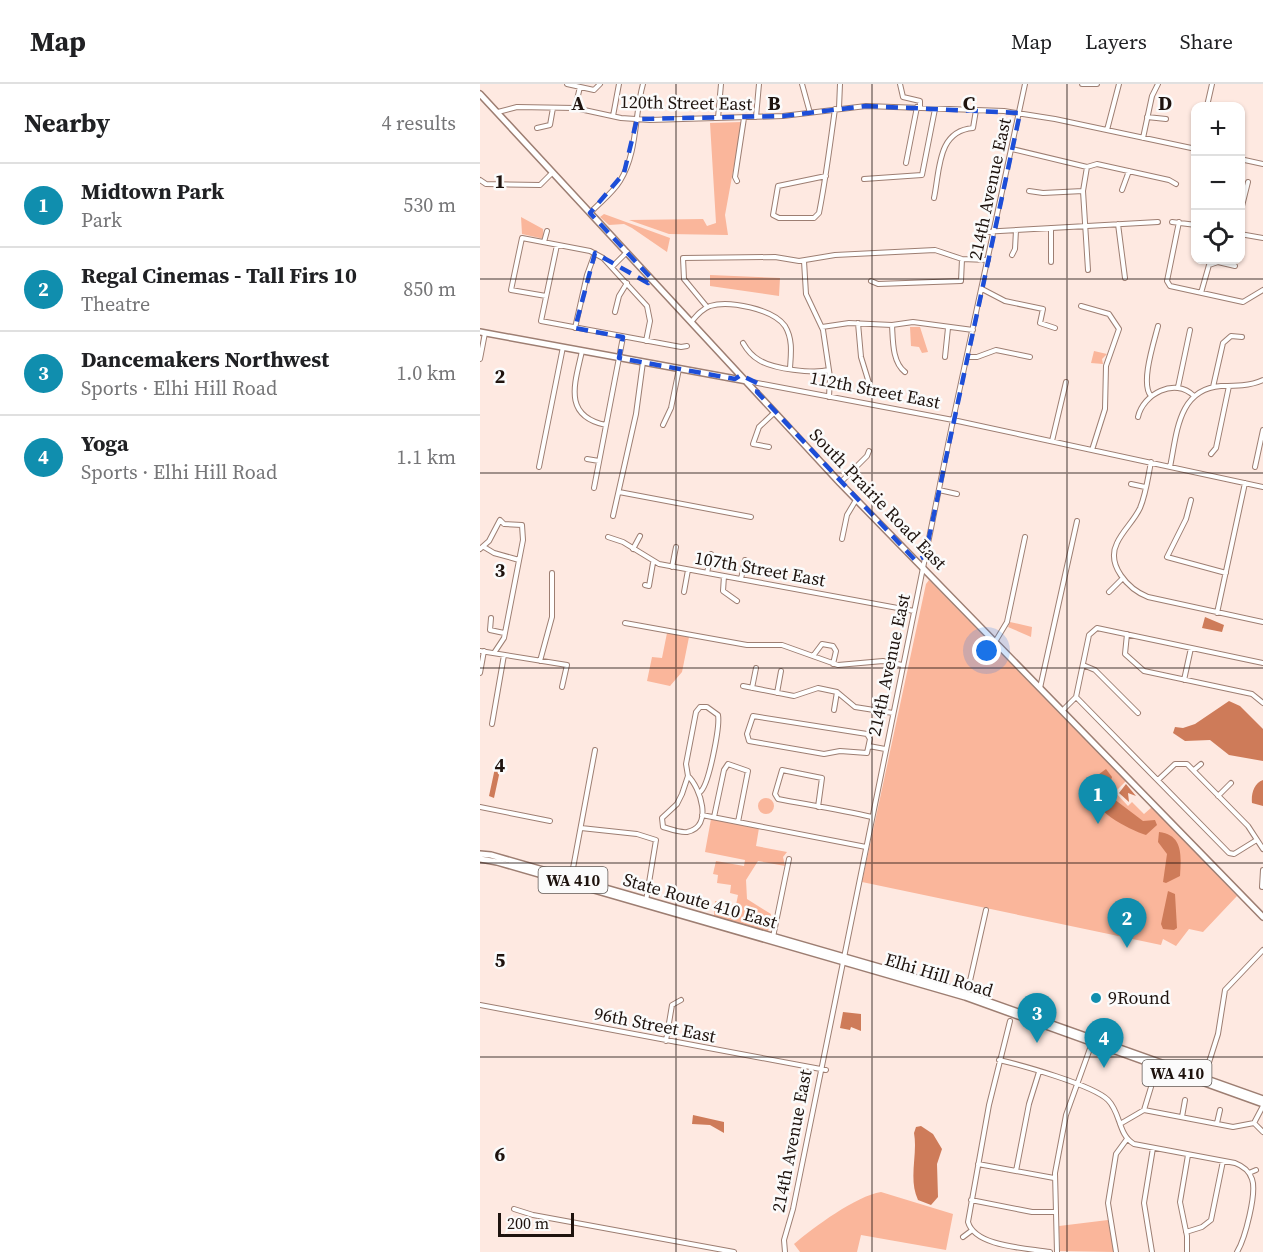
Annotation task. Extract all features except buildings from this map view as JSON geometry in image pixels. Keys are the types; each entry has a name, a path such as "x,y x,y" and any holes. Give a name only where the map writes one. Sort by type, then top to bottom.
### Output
{"main road":[{"name":"South Prairie Road East","path":"480,94 856,500 1263,917"},
{"name":"112th Street East","path":"483,332 747,381"},
{"path":"735,379 738,372"},
{"name":"State Route 410 East","path":"480,854 843,960"},
{"name":"State Route 410 East","path":"480,860 497,862 773,938 843,960"},
{"name":"Elhi Hill Road","path":"843,960 967,994 1092,1041"},
{"name":"Elhi Hill Road","path":"843,960 965,997 1263,1099"},
{"name":"Elhi Hill Road","path":"1203,1080 1263,1105"}],"street":[{"path":"567,84 580,87 599,86"},
{"path":"613,116 619,84"},
{"path":"590,213 614,190 624,174 643,84"},
{"path":"718,118 721,84"},
{"path":"756,117 759,84"},
{"path":"802,84 810,113"},
{"path":"826,176 778,186 774,216 817,217 826,176 826,159 840,84"},
{"path":"900,84 904,99 920,101 906,163"},
{"name":"214th Avenue East","path":"783,1251 823,1070 885,749 1025,84"},
{"path":"1082,84 1091,86 1097,84"},
{"path":"1107,130 1119,84"},
{"path":"1143,138 1152,96 1158,84"},
{"path":"1208,102 1212,84"},
{"path":"575,108 580,87"},
{"name":"120th Street East","path":"497,113 517,107 575,108 637,119 744,118 866,106 918,107 1020,113 1191,148"},
{"path":"537,128 550,125 553,108"},
{"path":"864,179 922,175 935,109"},
{"path":"934,198 944,148 955,132 973,128 976,110"},
{"path":"1147,117 1166,119"},
{"path":"737,181 735,177 744,118"},
{"path":"1012,149 1087,166 1097,164 1169,180 1176,184"},
{"path":"1245,160 1263,164"},
{"path":"1087,166 1083,191 1088,270"},
{"path":"1122,190 1129,171"},
{"path":"480,180 486,184 538,185 552,173"},
{"path":"1241,210 1248,182"},
{"path":"1029,191 1043,193 1083,191"},
{"path":"982,232 1158,222"},
{"path":"1172,222 1191,224"},
{"path":"1179,222 1168,284 1246,302 1263,290"},
{"path":"1118,224 1125,278"},
{"path":"1051,228 1051,262"},
{"path":"1011,255 1015,249 1016,230"},
{"path":"544,242 547,231"},
{"path":"1245,235 1263,238"},
{"path":"546,296 511,290 522,238 595,253 612,267 644,301 650,313 646,341"},
{"path":"557,245 541,321 646,341 687,346"},
{"path":"707,307 684,279 682,259 776,257 804,261 835,255 935,250 962,259 988,260"},
{"path":"612,267 627,252"},
{"path":"575,328 587,274 595,253"},
{"path":"871,281 878,284 961,281 962,259"},
{"path":"804,261 806,294 822,327 829,370 830,397"},
{"path":"1201,293 1209,265 1218,262 1235,266"},
{"path":"615,312 619,296 627,283"},
{"path":"982,289 1005,301 1042,309 1040,323 1055,328"},
{"path":"692,321 707,307 721,304 768,312 782,323 790,341 790,368"},
{"path":"1081,306 1104,312 1118,323 1118,336 1106,366 1105,409 1092,450"},
{"path":"822,327 858,323 892,325 913,322 973,330"},
{"path":"858,323 859,349 869,383"},
{"path":"892,325 895,355 904,372"},
{"path":"1151,396 1146,389 1146,381 1158,326"},
{"path":"945,357 948,328"},
{"path":"1178,387 1191,330"},
{"path":"480,359 483,332"},
{"path":"1213,387 1223,342 1231,336 1242,337"},
{"path":"594,488 623,337"},
{"path":"743,343 757,360 812,372 829,370"},
{"path":"539,467 562,347"},
{"path":"967,357 977,357 1000,350 1030,357"},
{"path":"582,351 574,399 586,418 606,425"},
{"path":"613,516 636,414 643,362"},
{"path":"663,426 671,408 679,369"},
{"path":"1170,467 1181,415 1194,396 1213,387 1263,380"},
{"name":"112th Street East","path":"747,381 953,420 1263,487"},
{"path":"1052,441 1066,381"},
{"path":"757,392 762,384"},
{"path":"1211,454 1216,448 1229,386"},
{"path":"1138,417 1151,396 1162,390 1178,387 1194,396"},
{"path":"769,447 753,444 759,427 775,412"},
{"path":"1255,466 1263,430"},
{"path":"840,483 867,456 869,451"},
{"path":"587,459 599,461"},
{"path":"1151,462 1140,509 1115,549 1114,561 1123,578 1133,589 1148,597 1263,622"},
{"path":"1217,612 1245,483"},
{"path":"1131,484 1145,487"},
{"path":"939,490 957,494"},
{"path":"619,492 751,517"},
{"path":"842,539 848,511 856,500"},
{"path":"1191,500 1186,519 1166,556 1170,560 1226,573"},
{"path":"494,653 502,644 519,560 524,534 522,525 504,524 500,520 482,548 494,554 519,560"},
{"path":"1040,688 1077,521"},
{"path":"633,549 640,536"},
{"name":"107th Street East","path":"608,537 653,562 672,567 914,611"},
{"path":"995,642 1007,622 1025,537"},
{"path":"672,567 676,547"},
{"path":"707,573 711,554"},
{"path":"915,561 925,556"},
{"path":"741,579 746,560"},
{"path":"645,585 649,586 653,562"},
{"path":"684,592 688,570"},
{"path":"540,661 552,617 552,573"},
{"path":"724,576 723,591 737,601"},
{"path":"920,581 932,577"},
{"path":"1109,591 1123,578"},
{"path":"491,618 490,630 504,633"},
{"path":"625,623 747,645 779,644 833,664 883,662 903,665"},
{"path":"1062,711 1076,697 1088,639 1094,630 1102,628 1263,663"},
{"path":"1127,634 1125,652 1142,670 1254,695 1263,703"},
{"path":"813,656 822,644 833,646 836,651 833,664"},
{"path":"1184,680 1191,648"},
{"path":"480,673 482,651 567,666 562,687"},
{"path":"492,724 504,655"},
{"path":"1083,665 1095,670 1138,713"},
{"path":"752,688 756,668"},
{"path":"777,693 781,671"},
{"path":"743,686 796,695 815,688 837,692 855,707 893,713"},
{"path":"834,710 837,692"},
{"path":"1076,697 1232,854 1256,841"},
{"path":"688,776 700,792 702,815 691,831 683,832 661,825 664,815 681,798 688,776 686,764 696,712 703,706 716,713 719,720 704,789 700,792"},
{"path":"753,716 867,734 869,746 866,754 840,751 827,755 747,739 750,719 753,716"},
{"path":"869,746 885,749"},
{"path":"571,880 595,750"},
{"path":"1158,780 1178,763 1187,764 1248,826 1263,849"},
{"path":"1194,770 1200,764"},
{"path":"714,817 725,766 746,768 748,771 738,822"},
{"path":"818,807 822,778 782,770 776,797 818,807 872,817"},
{"path":"1218,796 1231,783"},
{"path":"480,807 550,821"},
{"path":"702,815 866,847"},
{"path":"581,828 638,835 656,840 645,903"},
{"path":"773,938 789,859"},
{"path":"1262,887 1263,870"},
{"path":"967,994 986,910"},
{"path":"1203,1080 1218,1034 1225,990 1263,950"},
{"path":"666,1041 672,1005 681,1000"},
{"name":"96th Street East","path":"480,1005 823,1070"},
{"path":"1005,1012 1010,1021"},
{"path":"1017,1016 1010,1021 999,1060 968,1216 972,1231 984,1240 1050,1252"},
{"path":"1057,1252 1054,1178 1066,1114 1092,1041"},
{"path":"999,1060 1040,1072 1108,1100 1127,1139 1134,1144 1239,1164 1249,1173 1253,1188 1245,1235 1237,1252"},
{"path":"1016,1171 1029,1101 1040,1072"},
{"path":"1144,1110 1151,1087"},
{"path":"1182,1117 1185,1100"},
{"path":"1120,1124 1144,1110 1240,1128 1254,1123 1263,1105"},
{"path":"1217,1124 1220,1110"},
{"path":"1254,1123 1263,1132"},
{"path":"1116,1252 1108,1203 1116,1154 1127,1139"},
{"path":"1152,1252 1144,1203 1153,1148"},
{"path":"1187,1252 1186,1232 1180,1203 1188,1155"},
{"path":"1186,1232 1202,1227 1211,1220 1223,1161"},
{"path":"978,1164 1054,1178"},
{"path":"1249,1173 1256,1170"},
{"path":"970,1200 1032,1212 1056,1212"},
{"path":"514,1209 533,1215 734,1252"},
{"path":"963,1237 972,1231"}],"highlighted area":[{"path":"866,106 1020,113 925,556 920,560 916,561 807,448 757,392 759,384 741,375 735,379 619,358 623,337 575,328 595,253 648,283 651,278 590,213 624,173 637,119 783,116"}],"shaded area":[{"path":"742,122 725,215 728,235 669,234 629,220 703,219 707,226 716,223 710,123"},
{"path":"604,214 670,238 667,252 624,224 609,225 600,217"},
{"path":"521,217 543,229 544,239 522,234"},
{"path":"710,275 780,278 779,296 710,286"},
{"path":"910,327 920,327 928,352 922,353 919,347 911,346"},
{"path":"1094,351 1107,354 1102,359 1103,364 1091,363"},
{"path":"929,580 1126,781 1115,792 1128,806 1132,802 1144,814 1152,807 1237,896 1203,932 1189,929 1176,946 1163,939 1161,945 862,882 926,584"},
{"path":"1205,617 1224,625 1222,632 1202,628"},
{"path":"1010,622 1032,627 1031,637 1008,627"},
{"path":"667,633 689,637 682,672 670,686 647,681 652,657 662,658"},
{"path":"1229,701 1240,706 1263,729 1263,761 1229,755 1210,740 1185,741 1173,733 1175,727 1183,728 1195,724"},
{"path":"495,768 498,768 499,775 494,798 489,796"},
{"path":"1106,769 1112,777 1108,790 1110,796 1143,821 1155,820 1157,825 1146,835 1118,822 1093,799 1090,790 1091,780"},
{"path":"1263,780 1263,806 1252,803 1252,800 1255,786"},
{"path":"1126,784 1136,796 1128,793 1129,802 1119,793"},
{"path":"766,798 774,806 766,814 758,806"},
{"path":"711,819 759,828 756,846 787,852 783,857 785,866 758,861 746,880 747,899 771,914 768,932 714,916 715,901 736,905 738,895 730,893 731,885 717,883 718,875 713,874 716,861 744,866 745,860 705,852"},
{"path":"1159,832 1173,837 1177,842 1180,855 1180,876 1166,883 1163,882 1167,854 1158,842"},
{"path":"1168,891 1175,894 1177,928 1174,930 1163,929 1161,924"},
{"path":"843,1012 861,1014 861,1031 851,1027 850,1030 840,1028"},
{"path":"693,1115 724,1122 724,1133 710,1125 692,1124"},
{"path":"921,1126 933,1134 942,1149 937,1164 938,1197 931,1205 918,1200 915,1192 914,1133 916,1127"},
{"path":"881,1192 953,1214 946,1250 861,1235 857,1252 800,1252 794,1244 848,1206"},
{"path":"1108,1220 1114,1252 1060,1251 1059,1226"}],"place":[{"name":"Midtown Park","path":"1098,824"},
{"name":"Regal Cinemas - Tall Firs 10","path":"1127,948"},
{"name":"9Round","path":"1096,998"},
{"name":"Dancemakers Northwest","path":"1037,1043"},
{"name":"Yoga","path":"1104,1068"}]}
